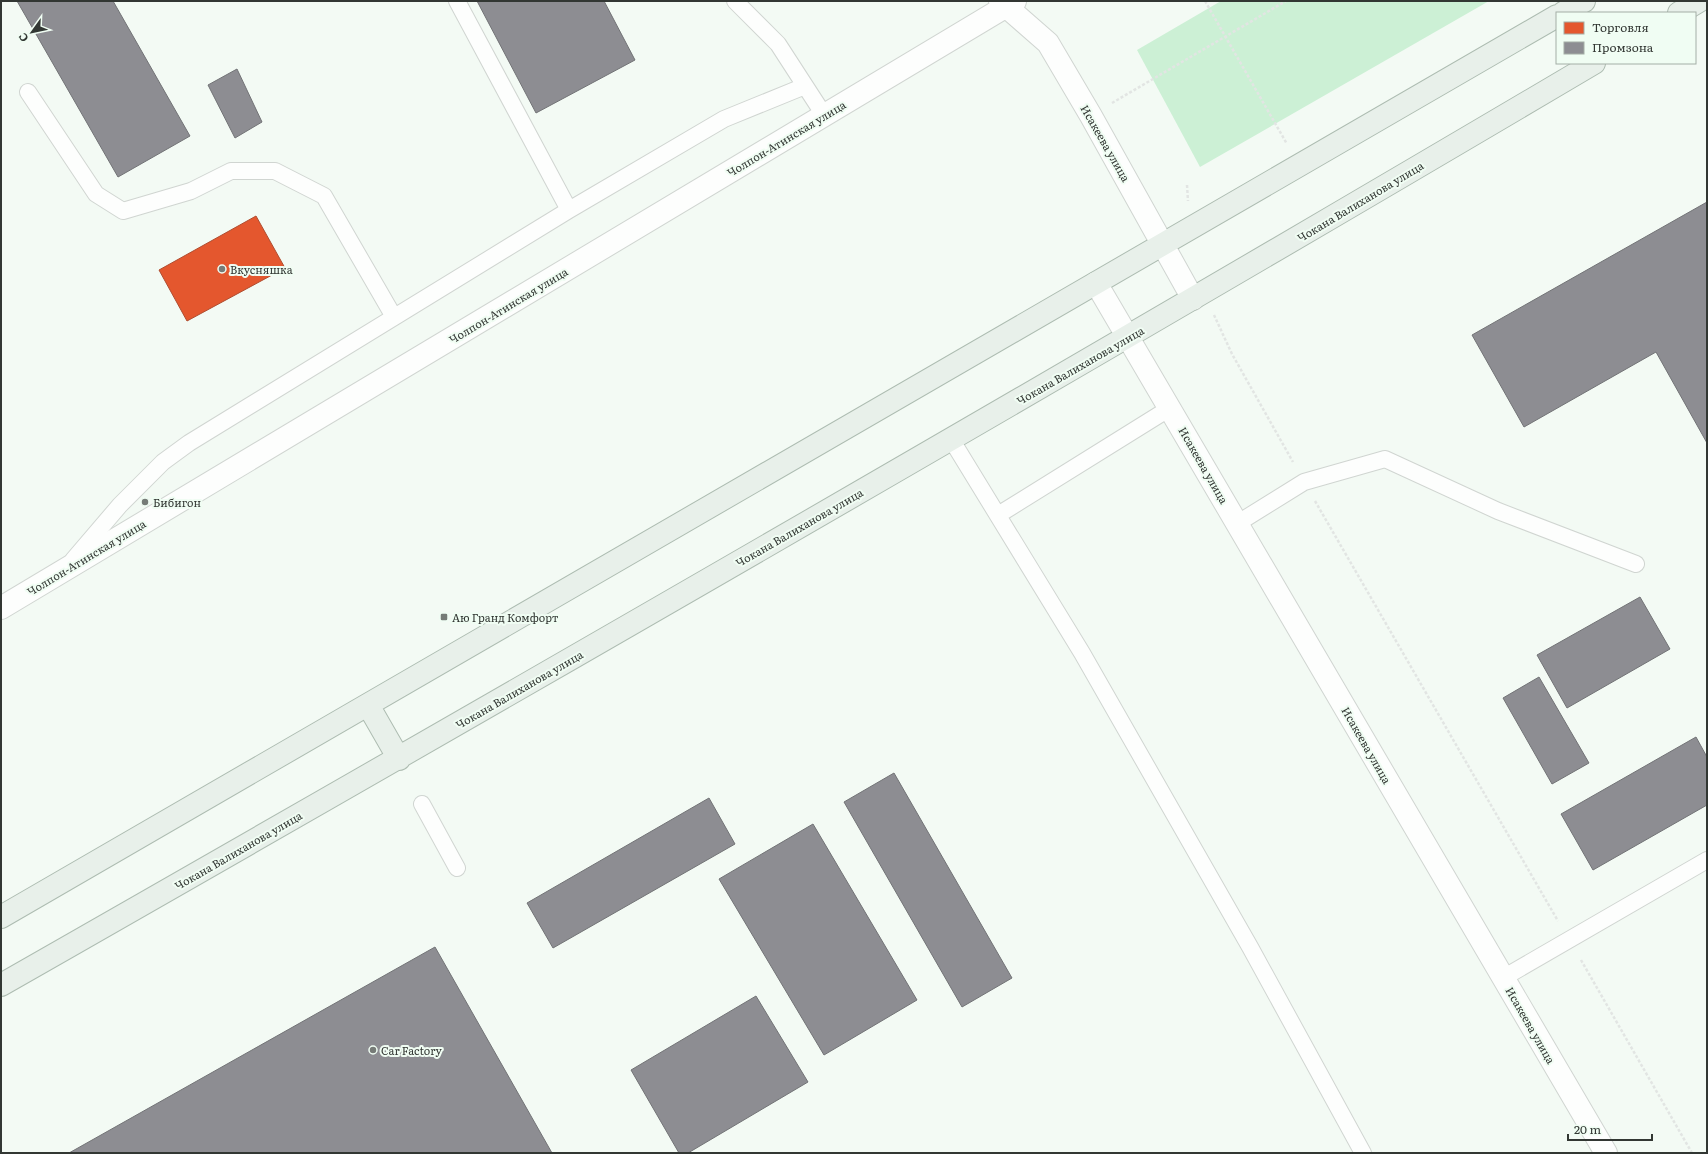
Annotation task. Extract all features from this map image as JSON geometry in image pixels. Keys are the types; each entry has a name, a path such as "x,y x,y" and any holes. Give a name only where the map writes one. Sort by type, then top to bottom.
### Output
{"main road":[{"path":"1565,12 1584,1"},
{"path":"1681,12 1699,1"},
{"path":"1,917 1556,17"},
{"name":"Чокана Валиханова улица","path":"1,985 398,759 1129,337 1592,64"},
{"path":"368,705 398,759"}],"street":[{"name":"Исакеева улица","path":"1007,3 1048,43 1163,244 1199,296"},
{"name":"Чолпон-Атинская улица","path":"1,608 824,115 1007,3"},
{"name":"Исакеева улица","path":"1096,283 1606,1153"}],"lane":[{"path":"457,1 569,210"},
{"path":"735,1 778,44 824,115"},
{"path":"64,570 120,505 163,462 189,443 569,210 724,118 805,86"},
{"path":"28,92 96,194 123,210 191,192 231,171 275,171 324,196 394,317"},
{"path":"998,515 1170,408"},
{"path":"951,439 1082,653 1250,947 1364,1153"},
{"path":"1238,523 1304,482 1385,459 1498,511 1636,564"},
{"path":"422,804 457,868"},
{"path":"1503,978 1707,860"}],"path":[{"path":"1205,1 1300,165"},
{"path":"1091,116 1286,1"},
{"path":"1187,185 1190,228"},
{"path":"1199,296 1304,482 1692,1153"}],"green space":[{"path":"1221,1 1489,1 1200,167 1137,50"}],"building: Торговля":[{"name":"Вкусняшка","path":"256,216 285,268 187,321 159,270"}],"building: Промзона":[{"path":"17,1 113,1 190,136 118,177"},
{"path":"477,1 604,1 635,60 536,113"},
{"path":"237,69 262,122 235,138 208,85"},
{"path":"1707,202 1707,443 1656,352 1524,427 1472,335"},
{"path":"1640,597 1670,649 1567,708 1537,655"},
{"path":"1539,677 1589,763 1552,784 1503,698"},
{"path":"1696,737 1707,757 1707,805 1593,870 1561,814"},
{"path":"894,773 1012,978 962,1007 844,802"},
{"path":"709,798 735,844 553,948 527,903"},
{"path":"813,824 917,1000 824,1055 719,879"},
{"name":"Car Factory","path":"435,947 552,1153 69,1153"},
{"path":"756,996 808,1082 688,1153 679,1153 631,1070"}],"place":[{"name":"Вкусняшка","path":"222,269"},
{"name":"Бибигон","path":"145,502"},
{"name":"Аю Гранд Комфорт","path":"444,617"},
{"name":"Car Factory","path":"373,1050"}]}
